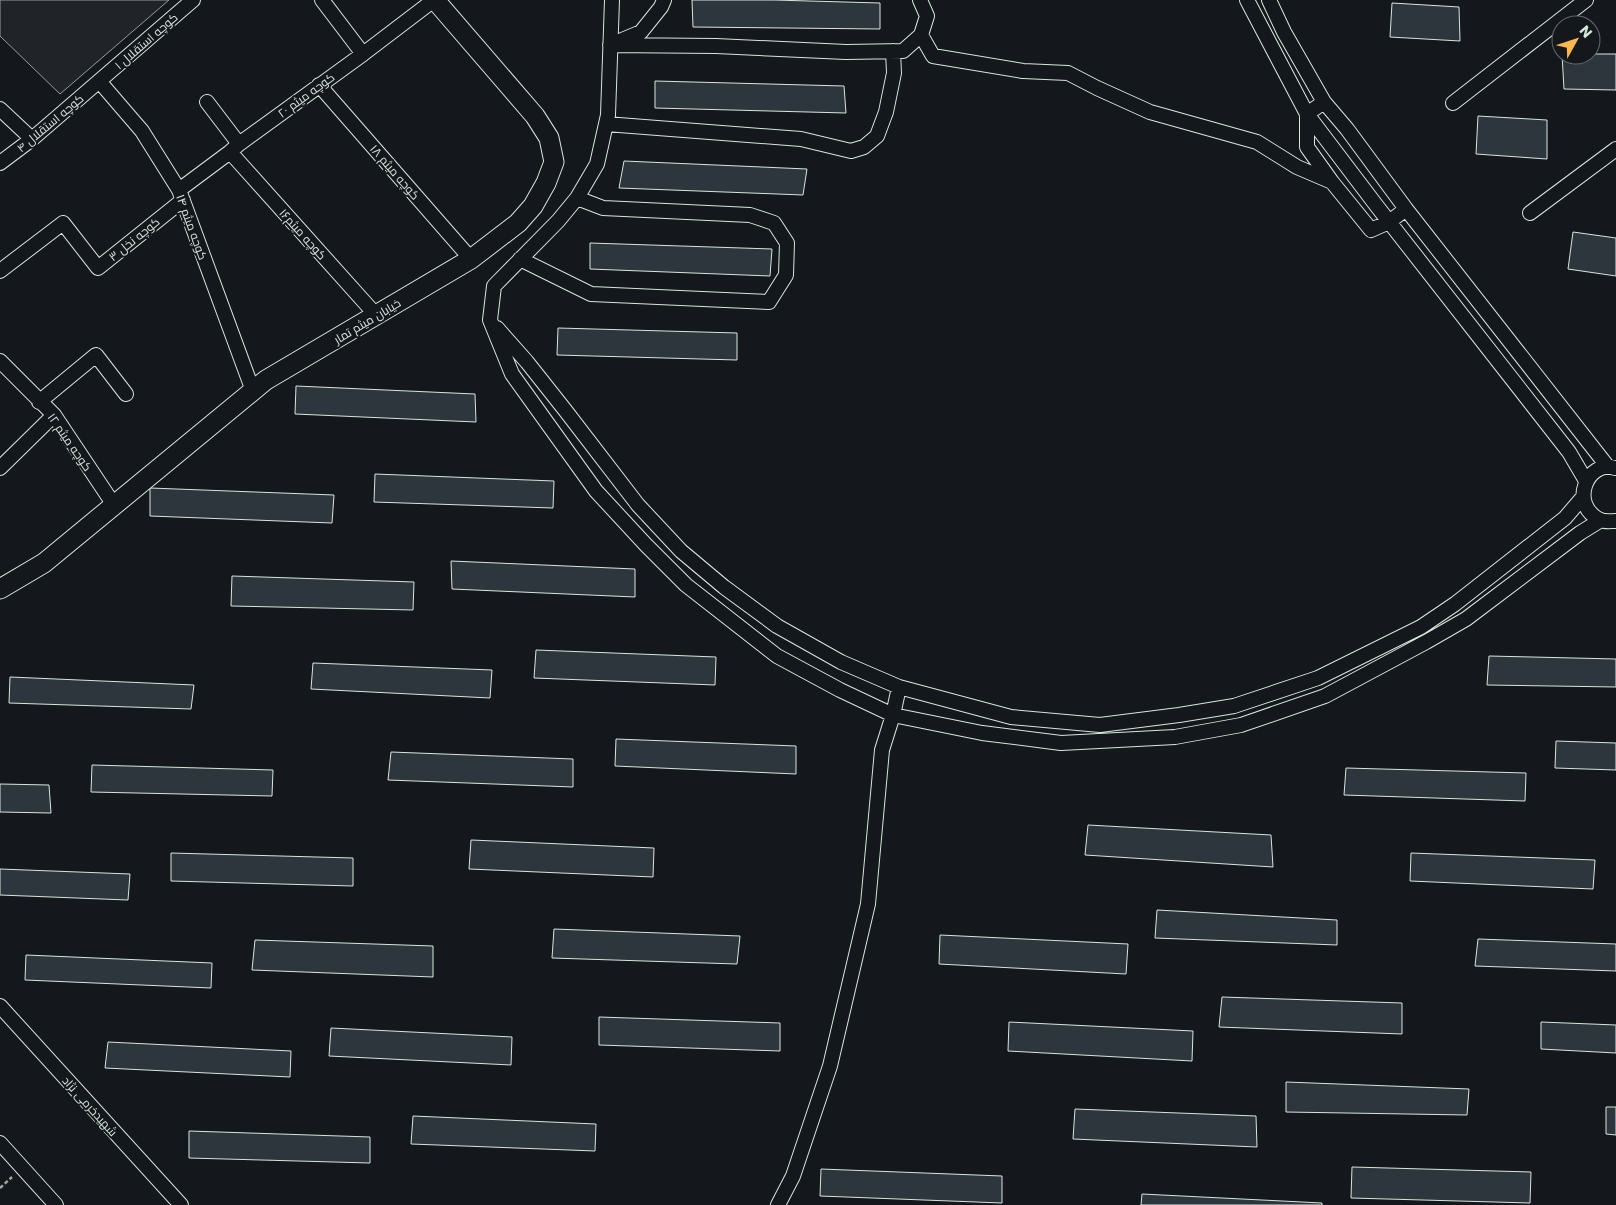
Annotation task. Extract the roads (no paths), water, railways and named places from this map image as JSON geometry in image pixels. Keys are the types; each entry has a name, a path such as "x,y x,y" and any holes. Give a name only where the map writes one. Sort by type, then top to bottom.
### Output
{"street":[{"name":"کوچه استقلال ۱","path":"98,81 193,0"},
{"path":"322,0 363,54"},
{"name":"کوچه میثم ۲۰","path":"181,195 234,148 434,0"},
{"name":"خیابان میثم تمار","path":"0,589 44,562 266,380 471,259 518,223 533,206 546,183 554,162 549,138 535,116 434,0"},
{"path":"612,0 606,124 597,164 577,198 558,221 494,286 490,320 512,374 596,491 686,585 777,656 840,690 894,715 982,733 1061,743 1175,736 1241,725 1325,696 1426,642 1466,619 1580,533 1601,520"},
{"path":"610,45 642,32 664,0"},
{"path":"610,45 716,46 846,52 903,51 921,35 927,16 920,0"},
{"path":"1247,0 1307,114 1569,452 1586,481"},
{"path":"490,320 533,368 638,505 681,551 724,587 777,626 841,662 900,687 1011,717 1100,724 1234,706 1318,678 1421,626 1455,604 1566,518 1583,497 1586,481 1596,470 1613,467 1406,209 1347,129 1324,102 1284,32 1269,0"},
{"path":"1453,103 1586,0"},
{"path":"921,35 933,56 1023,70 1068,73 1150,112 1257,142 1297,167 1332,182"},
{"path":"606,124 800,139 851,150 864,147 877,136 886,112 894,72 893,51"},
{"name":"کوچه استقلال ۴","path":"0,164 32,139 98,81"},
{"name":"کوچه میثم ۱۴","path":"98,81 142,130 181,195 253,391"},
{"name":"کوچه میثم ۱۸","path":"320,85 471,259"},
{"name":"کوچه میثم۱۶","path":"207,102 234,148 376,315"},
{"path":"1307,114 1324,102"},
{"path":"0,109 32,139"},
{"path":"1307,114 1307,147 1332,182 1371,230 1390,222 1406,209"},
{"path":"1530,213 1616,148"},
{"name":"کوچه نخل ۳","path":"0,270 63,224 98,268 181,195"},
{"path":"520,259 591,294 769,302 786,275 787,243 774,223 750,215 603,208 577,198"},
{"path":"39,402 96,355 126,394"},
{"name":"کوچه میثم ۱۲","path":"0,361 54,415 114,505"},
{"path":"0,468 54,415"},
{"path":"1583,497 1589,511 1601,520 1616,521"},
{"path":"1455,604 1466,619"},
{"path":"778,1205 793,1176 830,1066 868,904 882,750 894,715 900,687"},
{"path":"1234,706 1241,725"},
{"name":"شهیدخرمی نژاد","path":"0,1006 181,1205"},
{"path":"0,1143 56,1205"}]}
